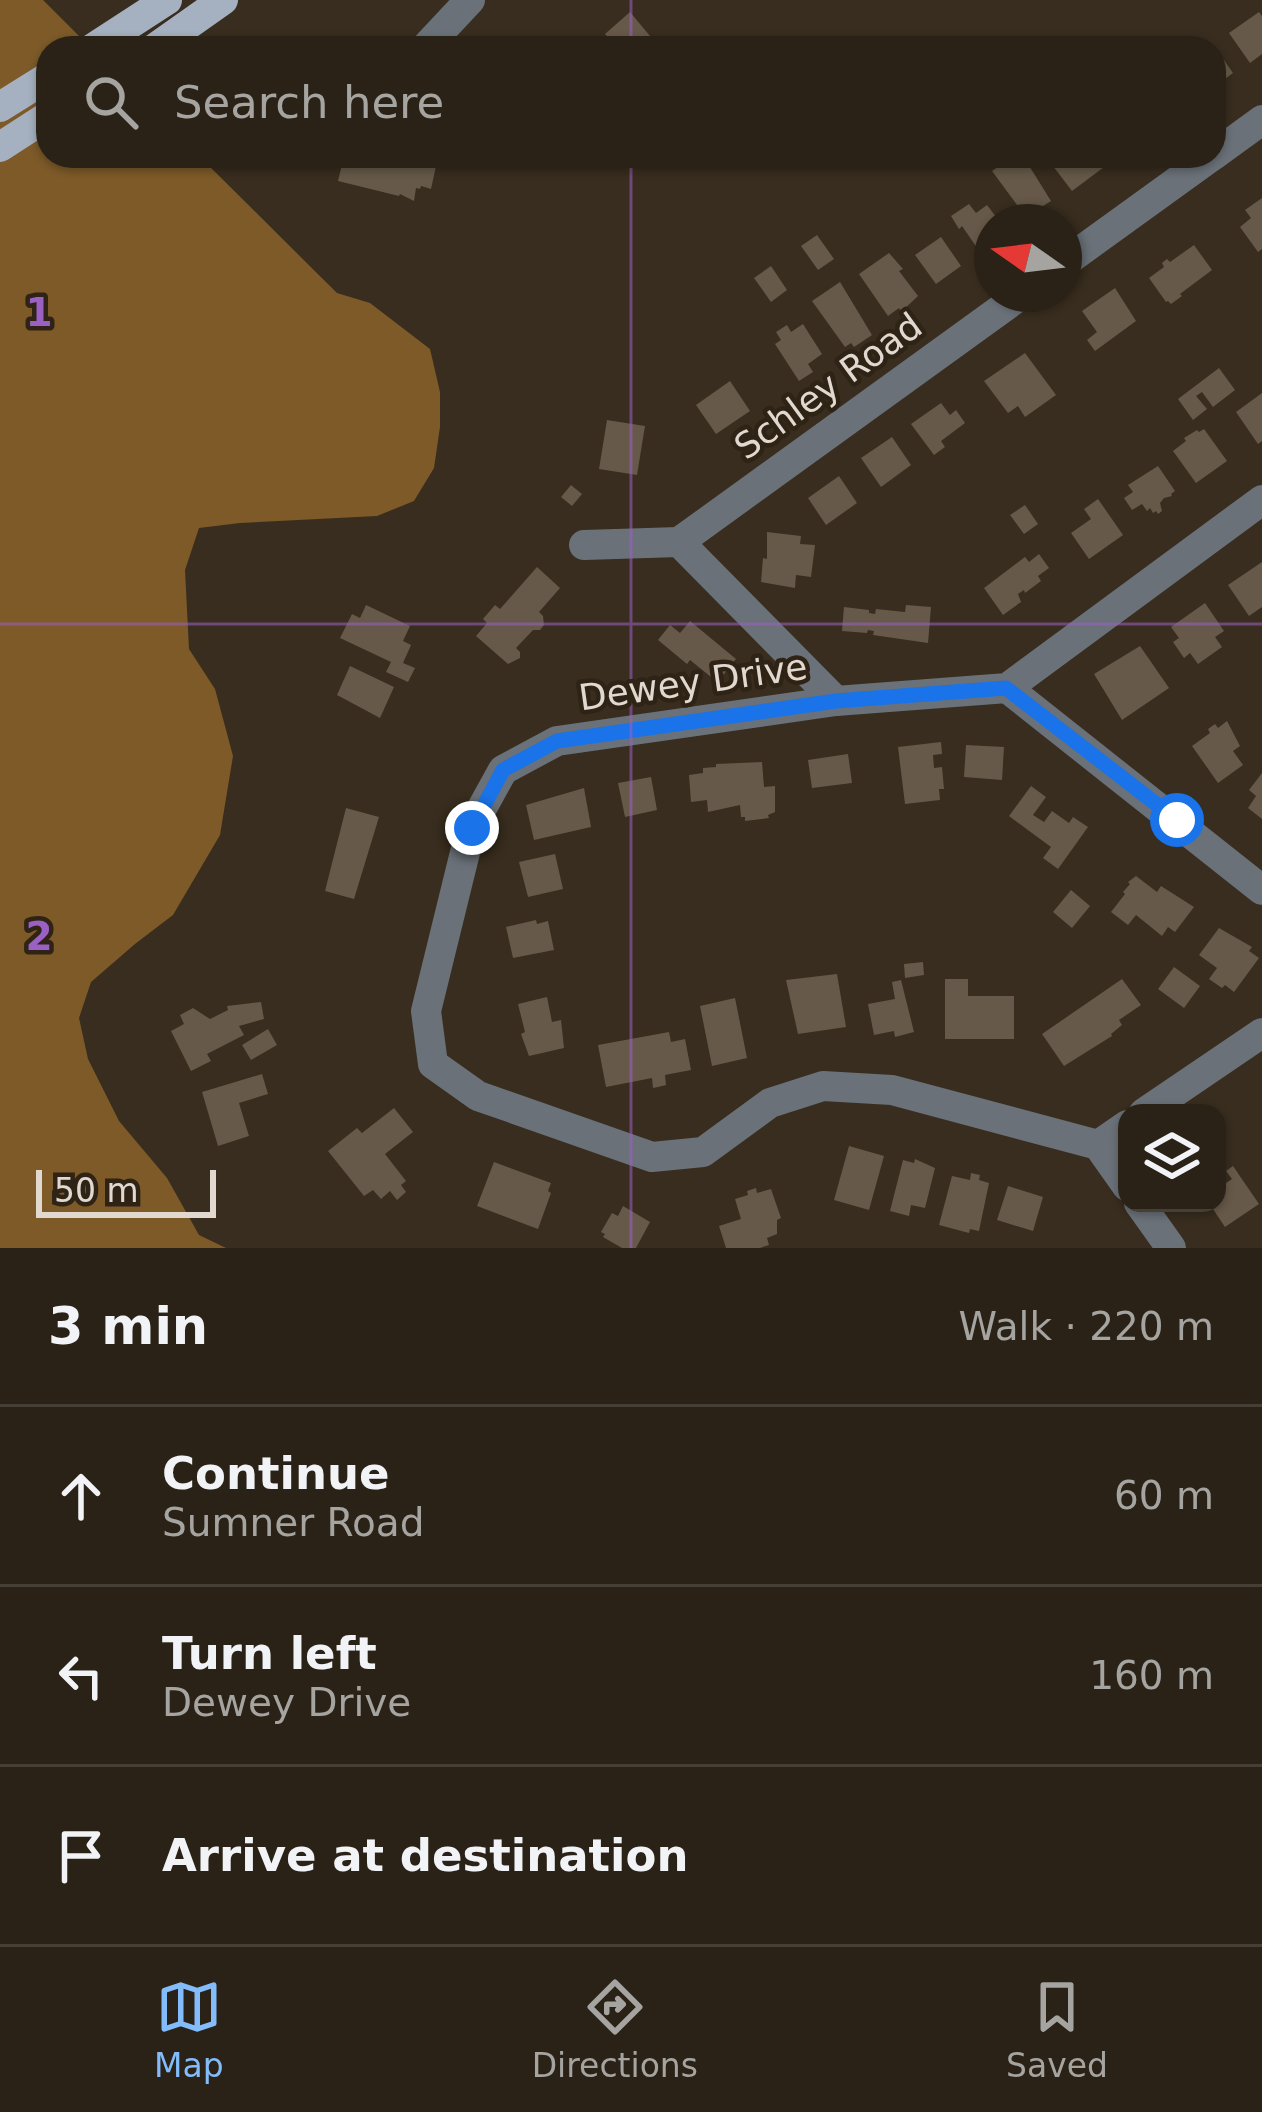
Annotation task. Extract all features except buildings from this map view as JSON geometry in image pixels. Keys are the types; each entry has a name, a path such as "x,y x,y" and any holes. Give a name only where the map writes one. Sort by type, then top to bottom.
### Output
{"main road":[{"path":"173,36 223,0"},
{"path":"112,36 161,4"},
{"path":"0,107 36,84"},
{"path":"0,146 36,124"}],"street":[{"path":"436,36 470,0"},
{"path":"1226,146 1262,120"},
{"path":"1082,250 1195,168"},
{"name":"Schley Road","path":"679,542 997,312"},
{"path":"1262,500 1006,688 1262,890"},
{"path":"584,545 679,542 836,701"},
{"name":"Dewey Drive","path":"1006,688 836,701 557,741 503,770 472,828 426,1011 433,1064 478,1096 652,1157 703,1152 770,1102 823,1085 892,1090 1098,1144"},
{"path":"1157,1104 1262,1033"},
{"path":"1118,1131 1098,1144 1118,1173"},
{"path":"1145,1212 1171,1248"}],"shaded area":[{"path":"0,0 43,0 79,36 36,36 36,168 211,168 337,293 370,303 430,349 440,392 440,427 434,468 414,501 377,516 199,528 185,570 189,649 215,689 233,756 220,835 173,915 91,982 79,1018 88,1059 119,1121 167,1178 199,1235 226,1248 0,1248"}],"route":[{"path":"472,828 503,770 557,741 836,701 1006,688 1177,820"}]}
